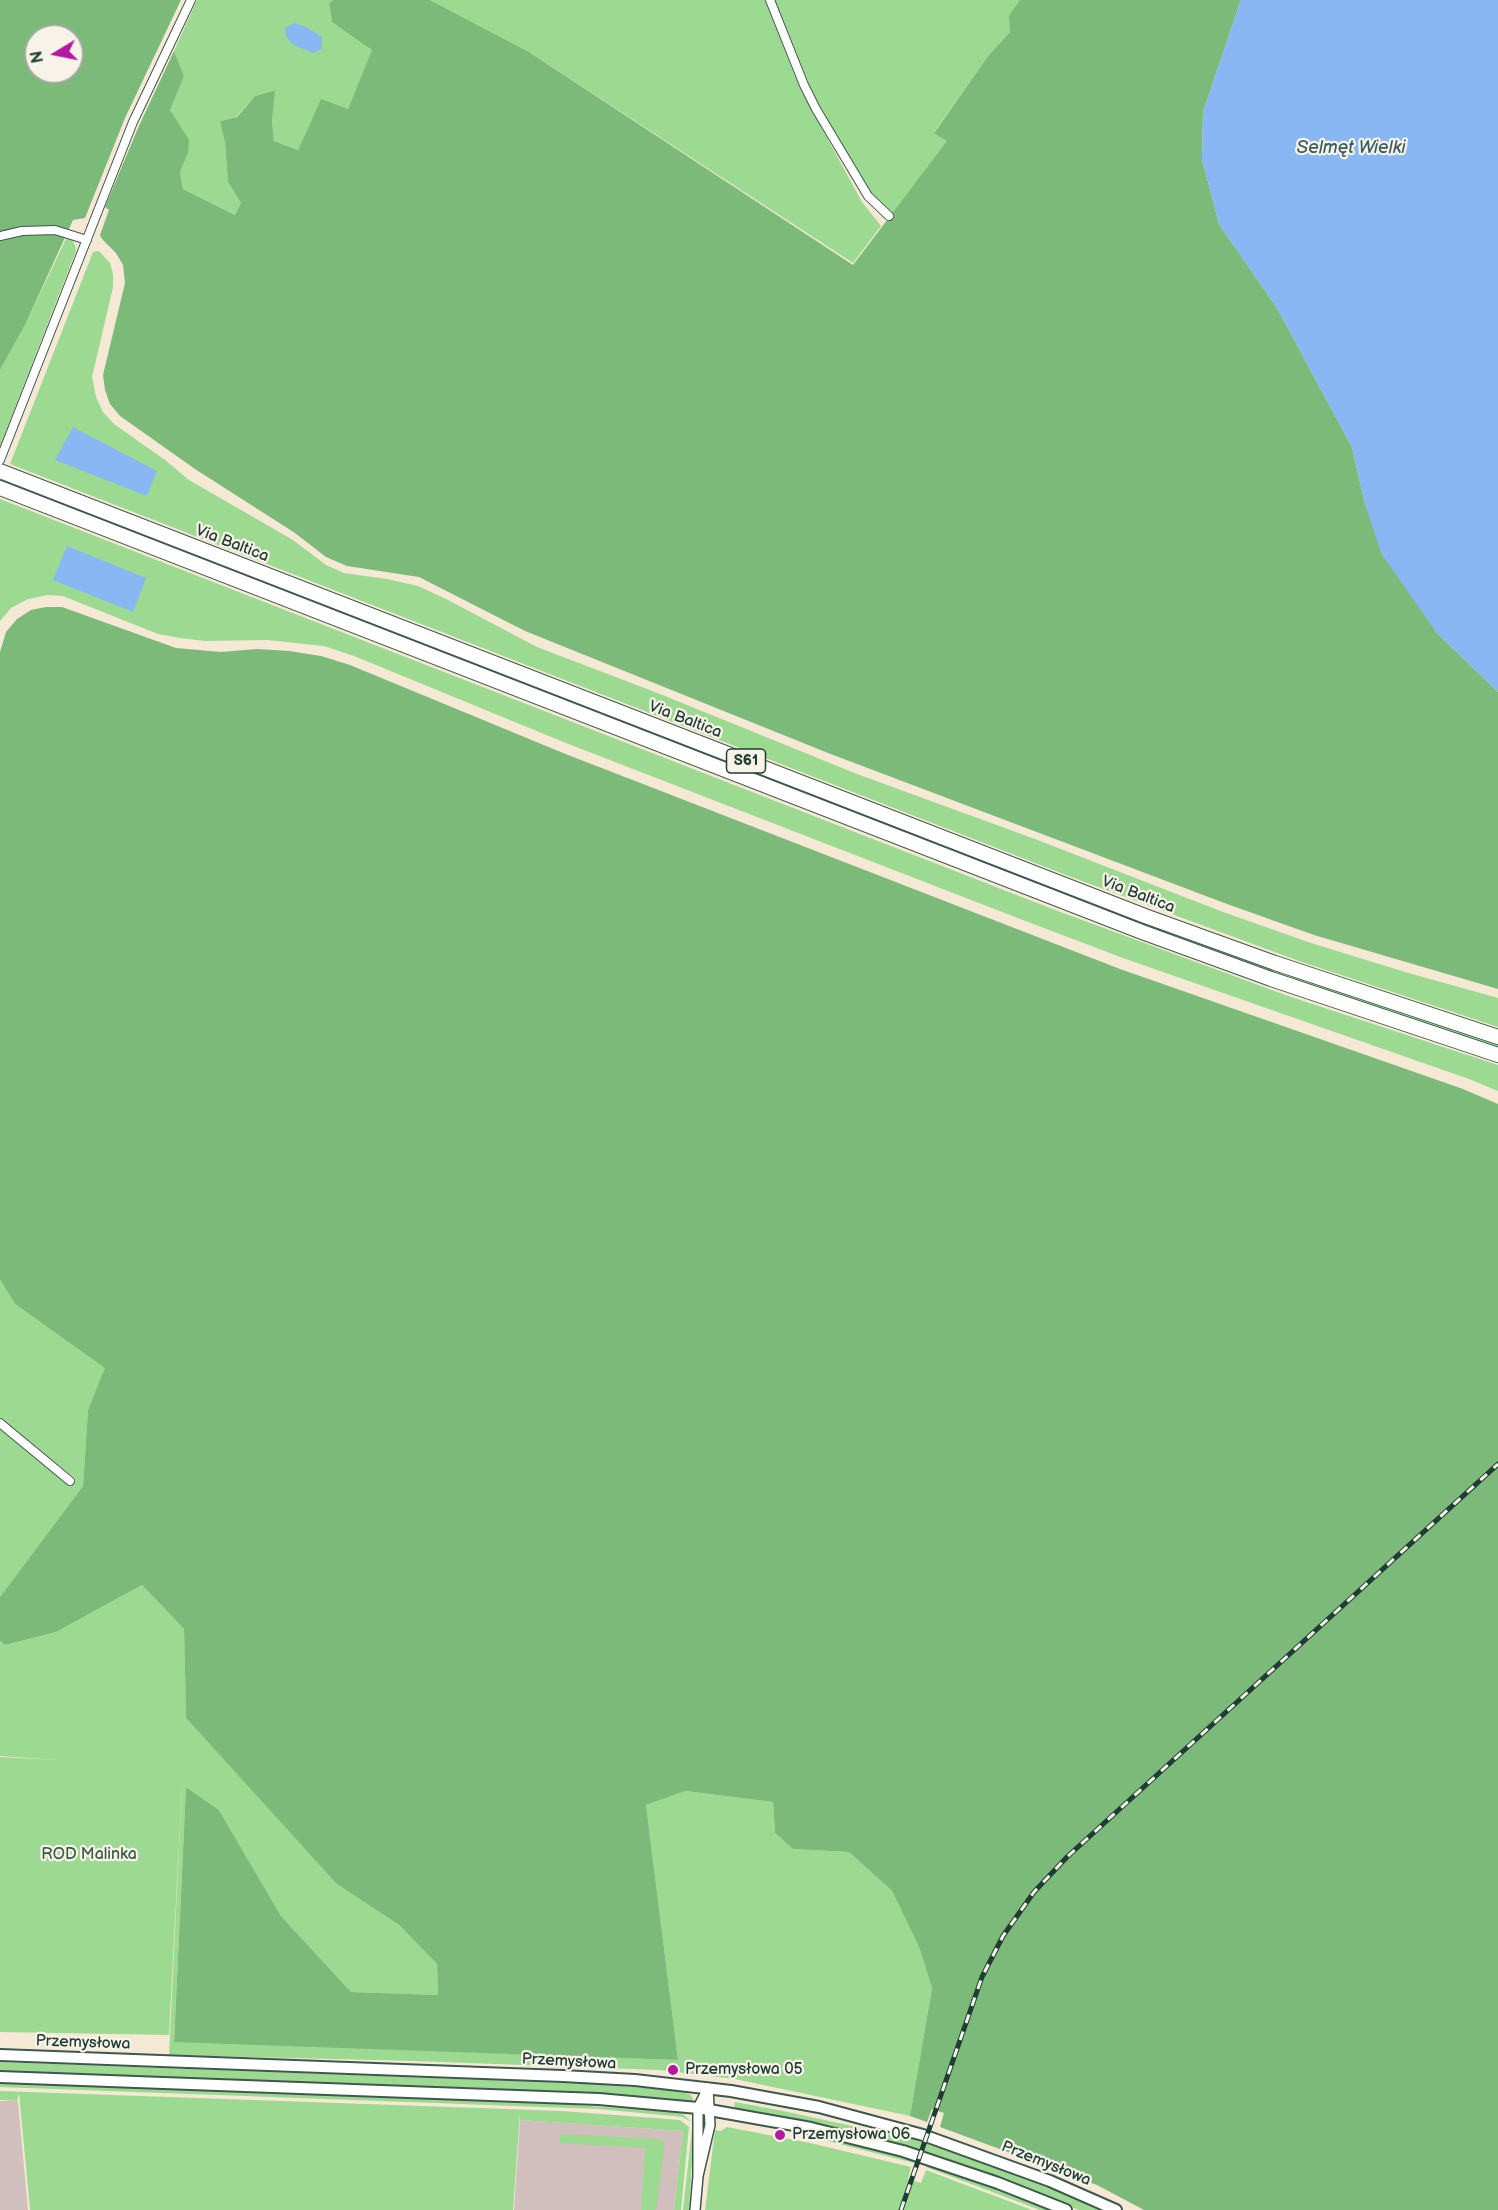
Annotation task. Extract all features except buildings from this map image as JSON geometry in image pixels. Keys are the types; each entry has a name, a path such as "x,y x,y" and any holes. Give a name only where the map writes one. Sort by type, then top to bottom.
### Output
{"highway":[{"name":"Via Baltica","path":"0,471 1145,916 1498,1037"},
{"name":"Via Baltica","path":"0,489 1131,928 1271,979 1498,1055"}],"main road":[{"name":"Przemysłowa","path":"0,2055 563,2076 708,2088 819,2107 923,2135 1006,2163 1116,2210"},
{"path":"0,2077 599,2099 704,2109 811,2128 894,2148 998,2183 1065,2210"}],"street":[{"path":"0,460 133,122 191,0"},
{"path":"770,0 816,109 868,196 889,216"},
{"path":"0,236 22,231 55,230 87,240"},
{"path":"0,1423 70,1481"},
{"path":"695,2210 708,2088"}],"shaded area":[{"path":"0,2101 18,2101 28,2210 0,2210"},
{"path":"520,2120 683,2131 674,2210 514,2210"}],"green space":[{"path":"0,0 181,0 125,118 85,218 73,220 25,325 0,370"},
{"path":"197,0 333,0 329,3 332,22 373,49 348,109 321,100 298,150 274,141 272,121 274,90 255,96 236,117 220,121 225,143 228,182 241,203 235,215 183,189 180,172 188,153 170,109 184,76 174,51"},
{"path":"333,0 430,0 529,52 853,265 947,141 934,133 988,56 1010,32 1009,16 1020,0 1241,0 1203,112 1202,159 1219,224 1277,308 1352,447 1365,504 1436,632 1498,692 1498,989 1314,935 828,753 525,631 419,577 347,566 326,557 295,533 195,469 120,416 110,404 103,375 125,283 123,265 100,235 109,210 105,207 174,51 184,76 170,110 189,140 188,153 180,172 183,189 235,215 241,203 228,182 225,143 220,121 237,117 255,96 275,90 272,121 274,141 298,150 321,99 348,109 372,50 332,22 329,3"},
{"path":"430,0 765,0 800,88 862,202 881,226 853,263 529,52"},
{"path":"775,0 1022,0 1010,32 988,56 934,132 948,141 892,214 877,201 861,179 813,94"},
{"path":"66,239 72,240 76,251 0,446 0,370 25,325"},
{"path":"99,251 110,263 113,274 113,287 92,377 96,397 103,412 114,424 189,480 293,540 326,565 344,573 418,586 537,647 857,774 1035,839 1223,912 1311,943 1498,998 1498,1027 1299,961 1066,875 10,464 93,252"},
{"path":"5,479 1266,965 1498,1043 1498,1049 1388,1013 1144,927 3,483"},
{"path":"0,499 1055,910 1288,996 1498,1065 1498,1091 1123,958 566,743 354,656 324,646 267,640 205,641 158,634 63,596 48,595 28,599 11,608 0,621"},
{"path":"62,607 176,648 221,652 257,649 289,651 321,656 350,665 563,753 1120,969 1463,1089 1498,1104 1498,2210 1144,2210 1097,2185 940,2127 944,2113 932,2109 927,2122 910,2116 932,1988 919,1947 892,1891 849,1852 793,1849 775,1833 773,1802 685,1791 646,1805 678,2060 174,2042 186,1787 219,1810 281,1916 351,1992 438,1995 437,1964 399,1925 336,1883 186,1718 184,1629 142,1585 56,1632 5,1645 0,1641 0,1597 83,1486 88,1410 105,1368 15,1304 0,1280 0,652 6,632 17,619 31,610"},
{"path":"0,1280 15,1304 106,1368 88,1410 83,1486 0,1597 0,1428 70,1485 75,1478 0,1418"},
{"name":"ROD Malinka","path":"142,1585 184,1629 186,1718 336,1882 399,1925 437,1964 438,1995 351,1992 281,1916 219,1810 186,1787 174,2041 678,2060 646,1805 684,1791 773,1802 775,1833 793,1849 849,1852 892,1891 919,1947 932,1988 910,2116 735,2079 659,2070 169,2055 183,1767 169,2035 0,2032 0,1757 58,1760 0,1756 0,1641 5,1645 56,1632"},
{"path":"0,2062 598,2084 680,2091 691,2095 693,2099 691,2101 564,2091 0,2071"},
{"path":"0,2083 562,2104 677,2112 683,2114 691,2122 682,2117 598,2109 0,2087"},
{"path":"0,2091 562,2111 680,2120 689,2127 681,2210 674,2210 683,2131 520,2120 520,2113 513,2210 30,2210 19,2093 17,2101 0,2100"},
{"path":"735,2102 912,2139 1004,2169 1102,2210 1079,2210 1002,2178 933,2154 832,2127 734,2108"},
{"path":"727,2127 810,2143 911,2167 908,2179 921,2183 926,2170 1032,2210 705,2210 715,2130 721,2131"},
{"path":"694,2128 689,2210 683,2210 692,2129"},
{"path":"560,2134 660,2139 665,2145 656,2210 641,2210 645,2148 560,2143"},
{"path":"800,2134 812,2134 915,2161 914,2163"},
{"path":"927,2165 969,2178 1051,2210 1040,2210 926,2167"}],"water":[{"name":"Selmęt Wielki","path":"1241,0 1498,0 1498,692 1436,632 1381,553 1365,504 1352,447 1277,308 1219,224 1202,159 1203,112"},
{"path":"295,23 322,37 322,49 313,53 292,44 286,36 285,28"},
{"path":"73,427 157,471 147,496 55,460"},
{"path":"67,546 146,578 133,612 53,580"}],"railway":[{"path":"901,2210 982,1977 1003,1936 1034,1892 1067,1857 1498,1464"}],"place":[{"name":"Przemysłowa 05","path":"673,2070"},
{"name":"Przemysłowa 06","path":"780,2135"}]}
